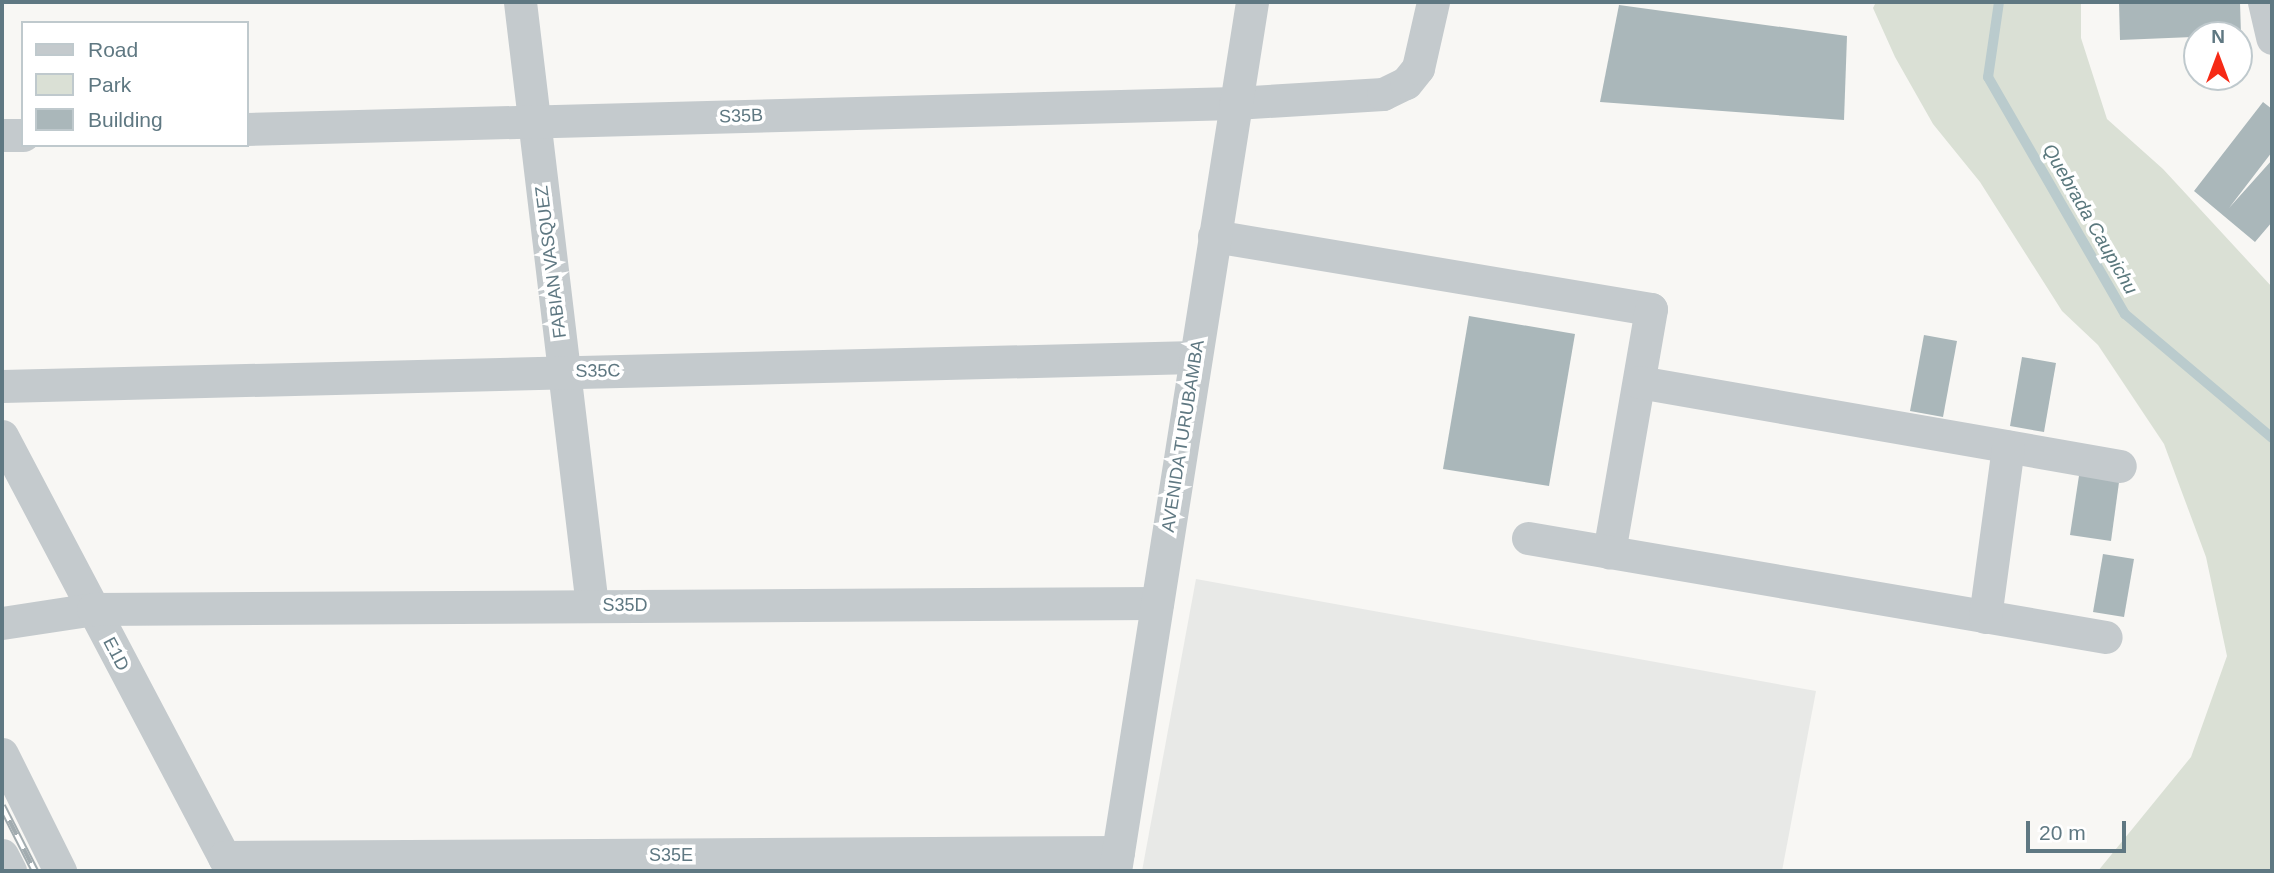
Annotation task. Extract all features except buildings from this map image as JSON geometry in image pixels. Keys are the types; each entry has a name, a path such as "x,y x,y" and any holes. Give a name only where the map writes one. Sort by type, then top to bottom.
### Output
{"street":[{"name":"FABIAN VASQUEZ","path":"520,2 592,606"},
{"name":"AVENIDA TURUBAMBA","path":"1117,862 1252,2"},
{"name":"S35B","path":"248,129 1235,103 1383,94 1406,83 1418,68 1433,2"},
{"path":"2264,2 2272,38"},
{"path":"2,135 21,135"},
{"path":"1214,236 1651,309 1609,552"},
{"name":"S35C","path":"2,386 1195,357"},
{"path":"1639,382 2120,467"},
{"name":"E1D","path":"2,436 227,864"},
{"path":"1986,617 2008,447"},
{"path":"1528,538 2106,637"},
{"name":"S35D","path":"2,623 93,609 1157,603"},
{"path":"2,754 60,871"},
{"path":"2,855 10,871"},
{"name":"S35E","path":"227,864 1117,862"}],"shaded area":[{"path":"1196,579 1816,691 1782,871 1142,871"}],"green space":[{"path":"1876,2 2081,2 2081,38 2107,119 2163,169 2272,287 2272,871 2098,871 2191,757 2227,656 2206,557 2164,444 2098,345 2062,311 1980,182 1933,124 1895,57 1873,8"}],"waterway":[{"name":"Quebrada Caupichu","path":"1999,2 1988,77 2125,314 2272,438"}],"railway":[{"path":"2,806 35,871"}]}
